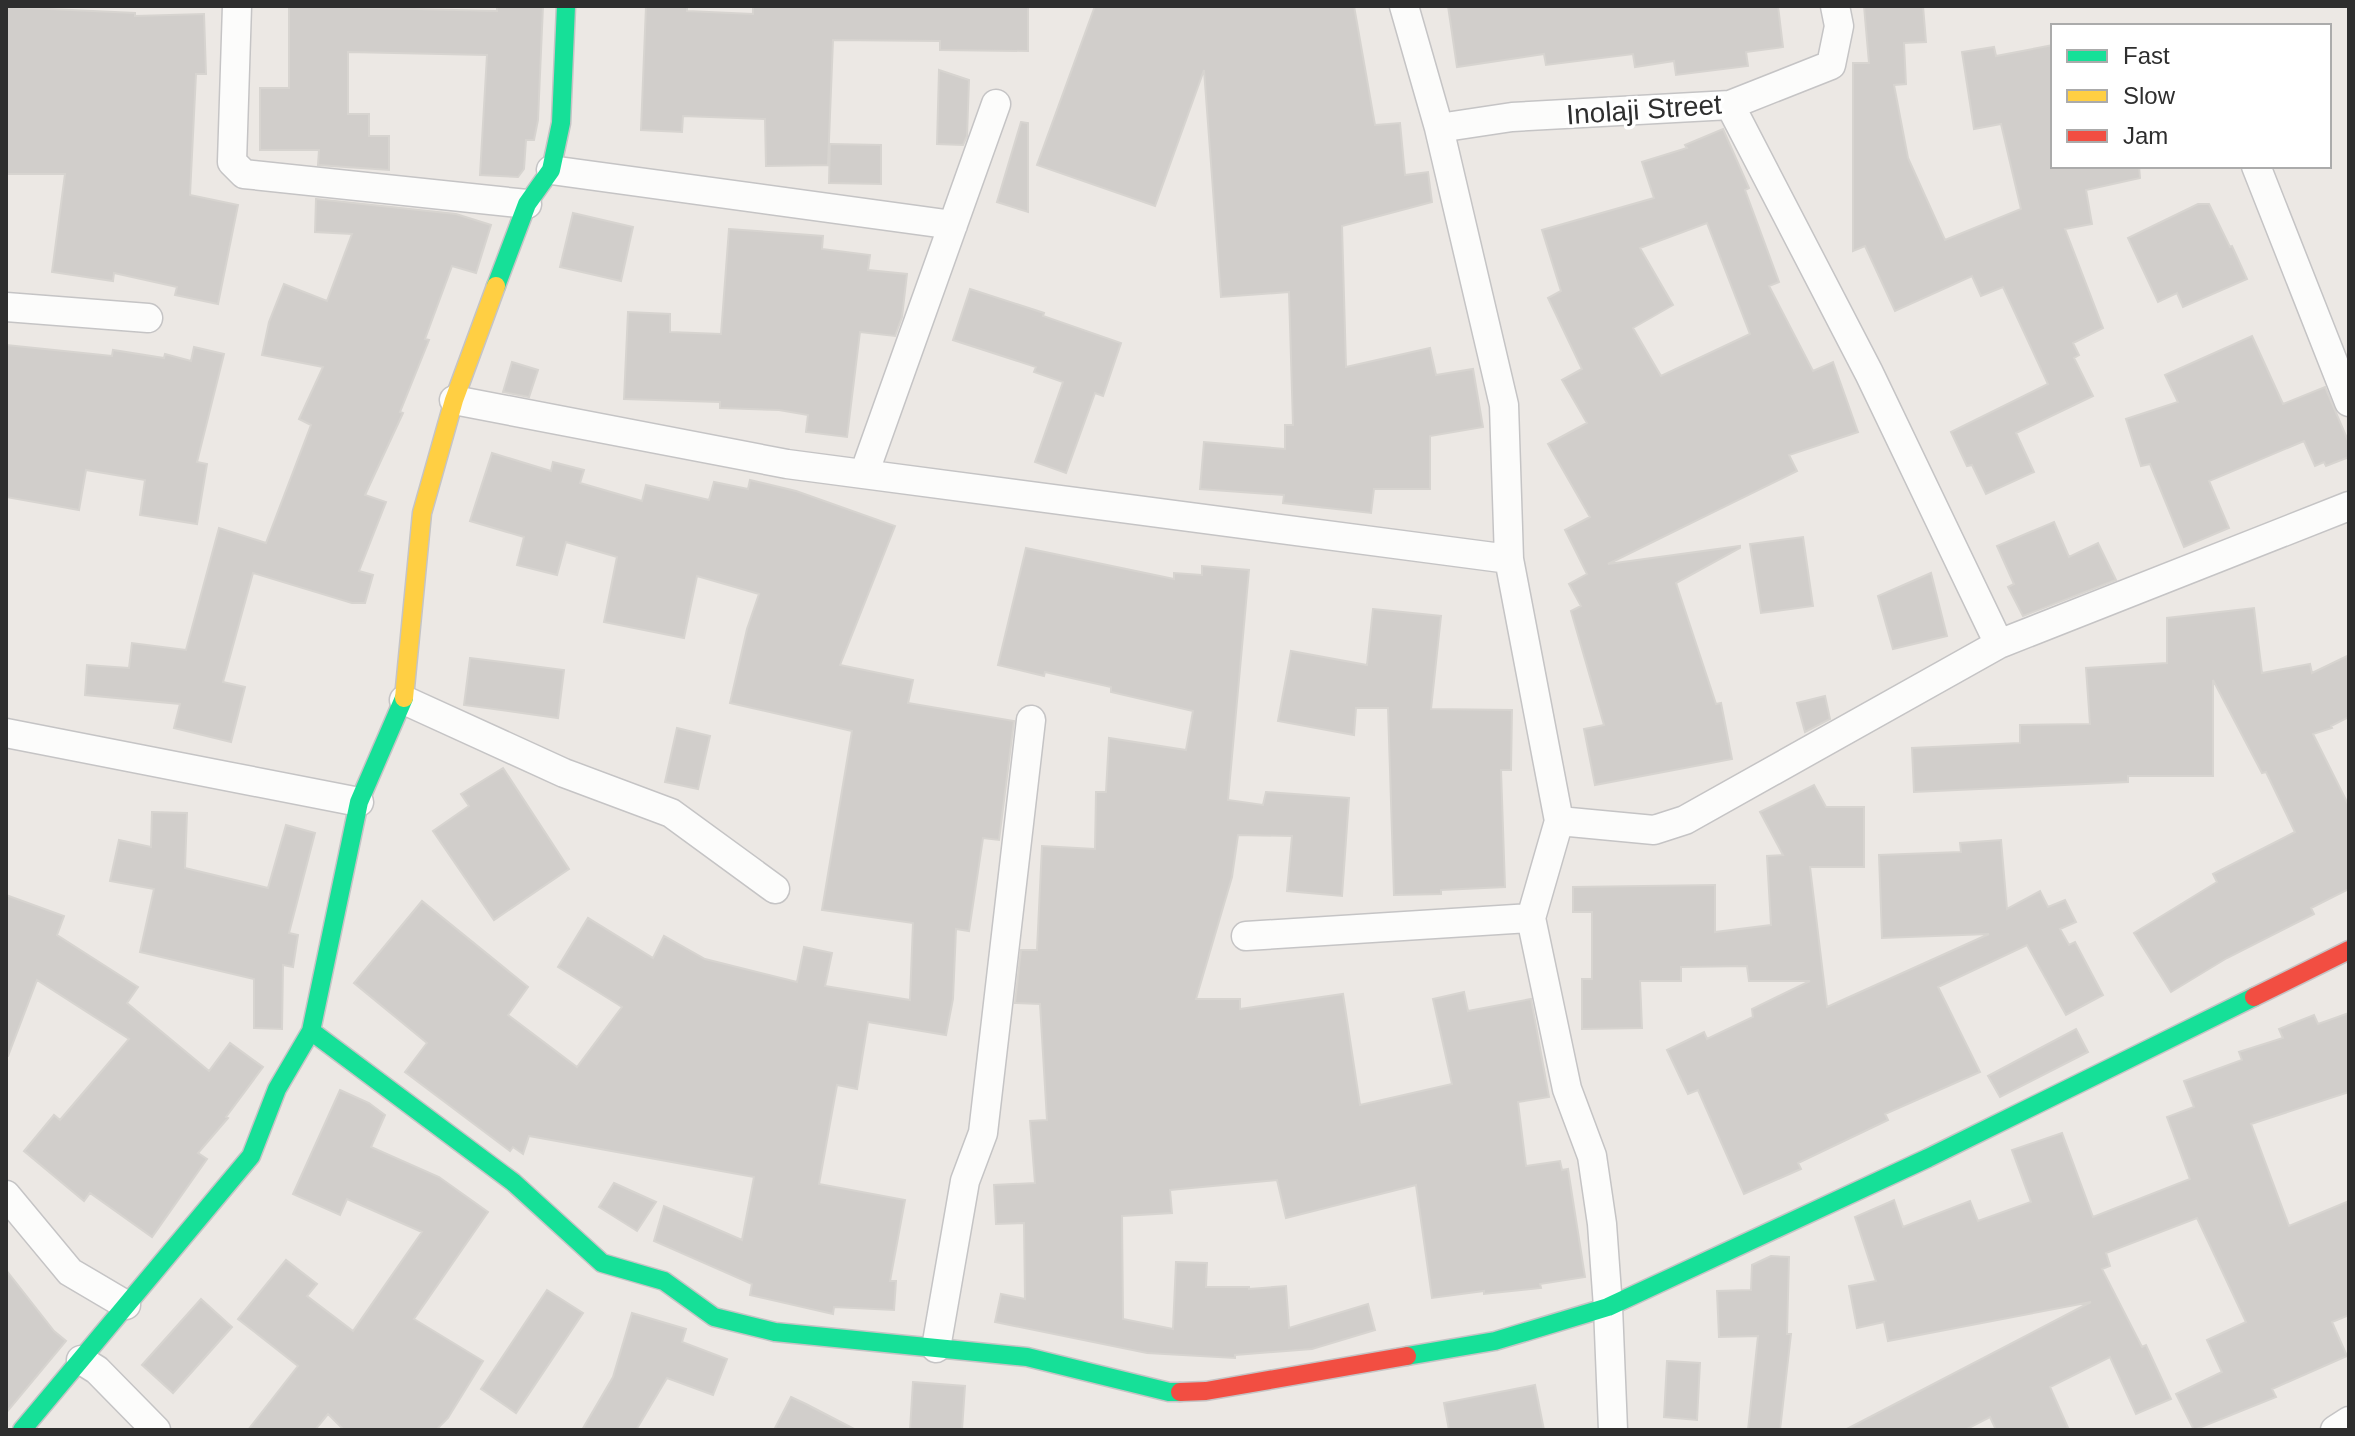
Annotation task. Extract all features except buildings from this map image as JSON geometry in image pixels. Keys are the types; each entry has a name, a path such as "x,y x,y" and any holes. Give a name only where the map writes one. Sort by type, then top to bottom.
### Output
{"street":[{"path":"237,6 232,162 244,174 527,204"},
{"path":"22,1430 251,1156 277,1089 311,1031 359,802 404,700 422,513 454,400 527,204 551,170 561,123 566,6"},
{"path":"1404,6 1439,128 1504,405 1509,559 1559,821 1531,918 1567,1089 1592,1156 1602,1224 1613,1430"},
{"name":"Inolaji Street","path":"1439,128 1512,117 1730,105 1831,65 1839,26 1835,6"},
{"path":"864,474 996,104"},
{"path":"1730,105 1869,373 1999,644"},
{"path":"2257,168 2349,402"},
{"path":"551,170 953,225"},
{"path":"6,307 148,318"},
{"path":"454,400 787,464 1509,559"},
{"path":"1559,821 1654,830 1685,820 1999,644 2349,506"},
{"path":"404,700 564,773 671,813 775,889"},
{"path":"936,1348 965,1181 983,1133 1031,720"},
{"path":"6,733 359,802"},
{"path":"1246,936 1531,918"},
{"path":"311,1031 513,1182 602,1263 664,1281 714,1317 775,1332 1027,1357 1169,1392 1206,1391 1495,1341 1608,1307 1928,1158 2349,950"},
{"path":"6,1195 70,1272 126,1305"},
{"path":"81,1360 97,1370 156,1430"},
{"path":"2335,1430 2349,1421"}],"traffic: fast":[{"path":"496,286 527,204 551,170 561,123 566,6"},
{"path":"22,1430 251,1156 277,1089 311,1031 359,802 404,698"},
{"path":"1407,1356 1495,1341 1608,1307 1928,1158 2254,997"},
{"path":"311,1031 513,1182 602,1263 664,1281 714,1317 775,1332 1027,1357 1169,1392 1180,1392"}],"traffic: slow":[{"path":"404,698 422,513 454,400 496,286"}],"traffic: jam":[{"path":"2254,997 2349,950"},
{"path":"1180,1392 1206,1391 1407,1356"}]}
